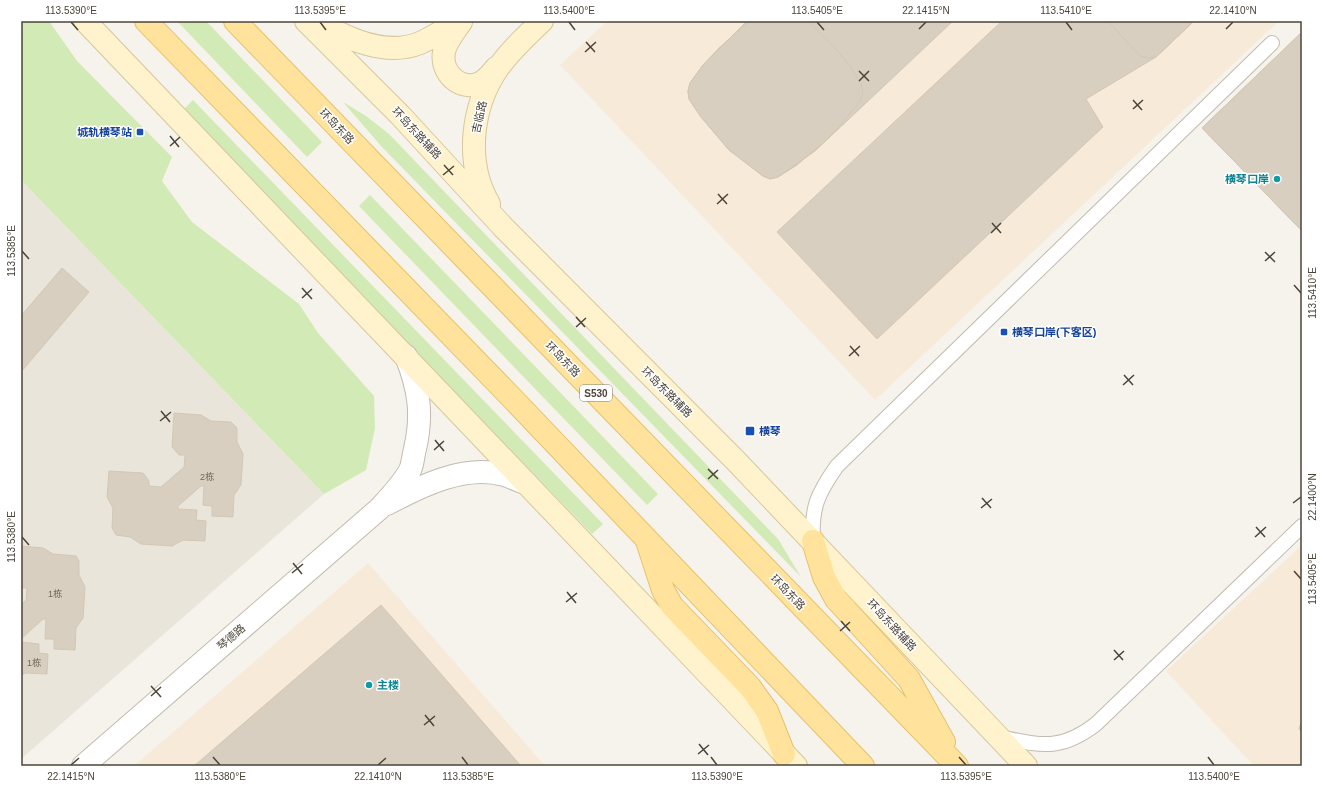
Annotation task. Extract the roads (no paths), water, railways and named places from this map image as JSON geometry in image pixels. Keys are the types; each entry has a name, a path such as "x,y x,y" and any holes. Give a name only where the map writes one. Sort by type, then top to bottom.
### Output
{"main road":[{"path":"85,21 790,760"},
{"path":"146,21 511,397 863,766"},
{"name":"环岛东路","path":"235,21 957,765"},
{"name":"环岛东路辅路","path":"306,21 400,115 503,227 813,540 1026,766"},
{"path":"318,21 341,35 365,43 392,48 419,44 437,35 458,21"},
{"path":"461,21 444,51 444,65 453,80 467,85 480,83 504,61"},
{"name":"吉临路","path":"503,227 481,190 473,156 475,133 481,103 498,69 542,21"},
{"path":"646,539 662,590 672,606 750,687 768,711 790,760"},
{"path":"813,540 824,577 836,599 909,679 957,765"}],"street":[{"name":"琴德路","path":"83,766 379,508 396,490 410,470 418,435 419,401 415,380 406,356"},
{"name":"琴德路","path":"379,508 427,485 454,476 479,472 502,475 527,484"}],"lane":[{"path":"813,540 812,519 816,503 826,482 837,466 1272,43"},
{"path":"998,737 1040,745 1066,742 1083,735 1302,526"}],"place":[{"name":"城轨横琴站","path":"140,132"},
{"name":"横琴口岸","path":"1277,179"},
{"name":"横琴口岸(下客区)","path":"1004,332"},
{"name":"横琴","path":"750,431"},
{"name":"主楼","path":"369,685"}]}
